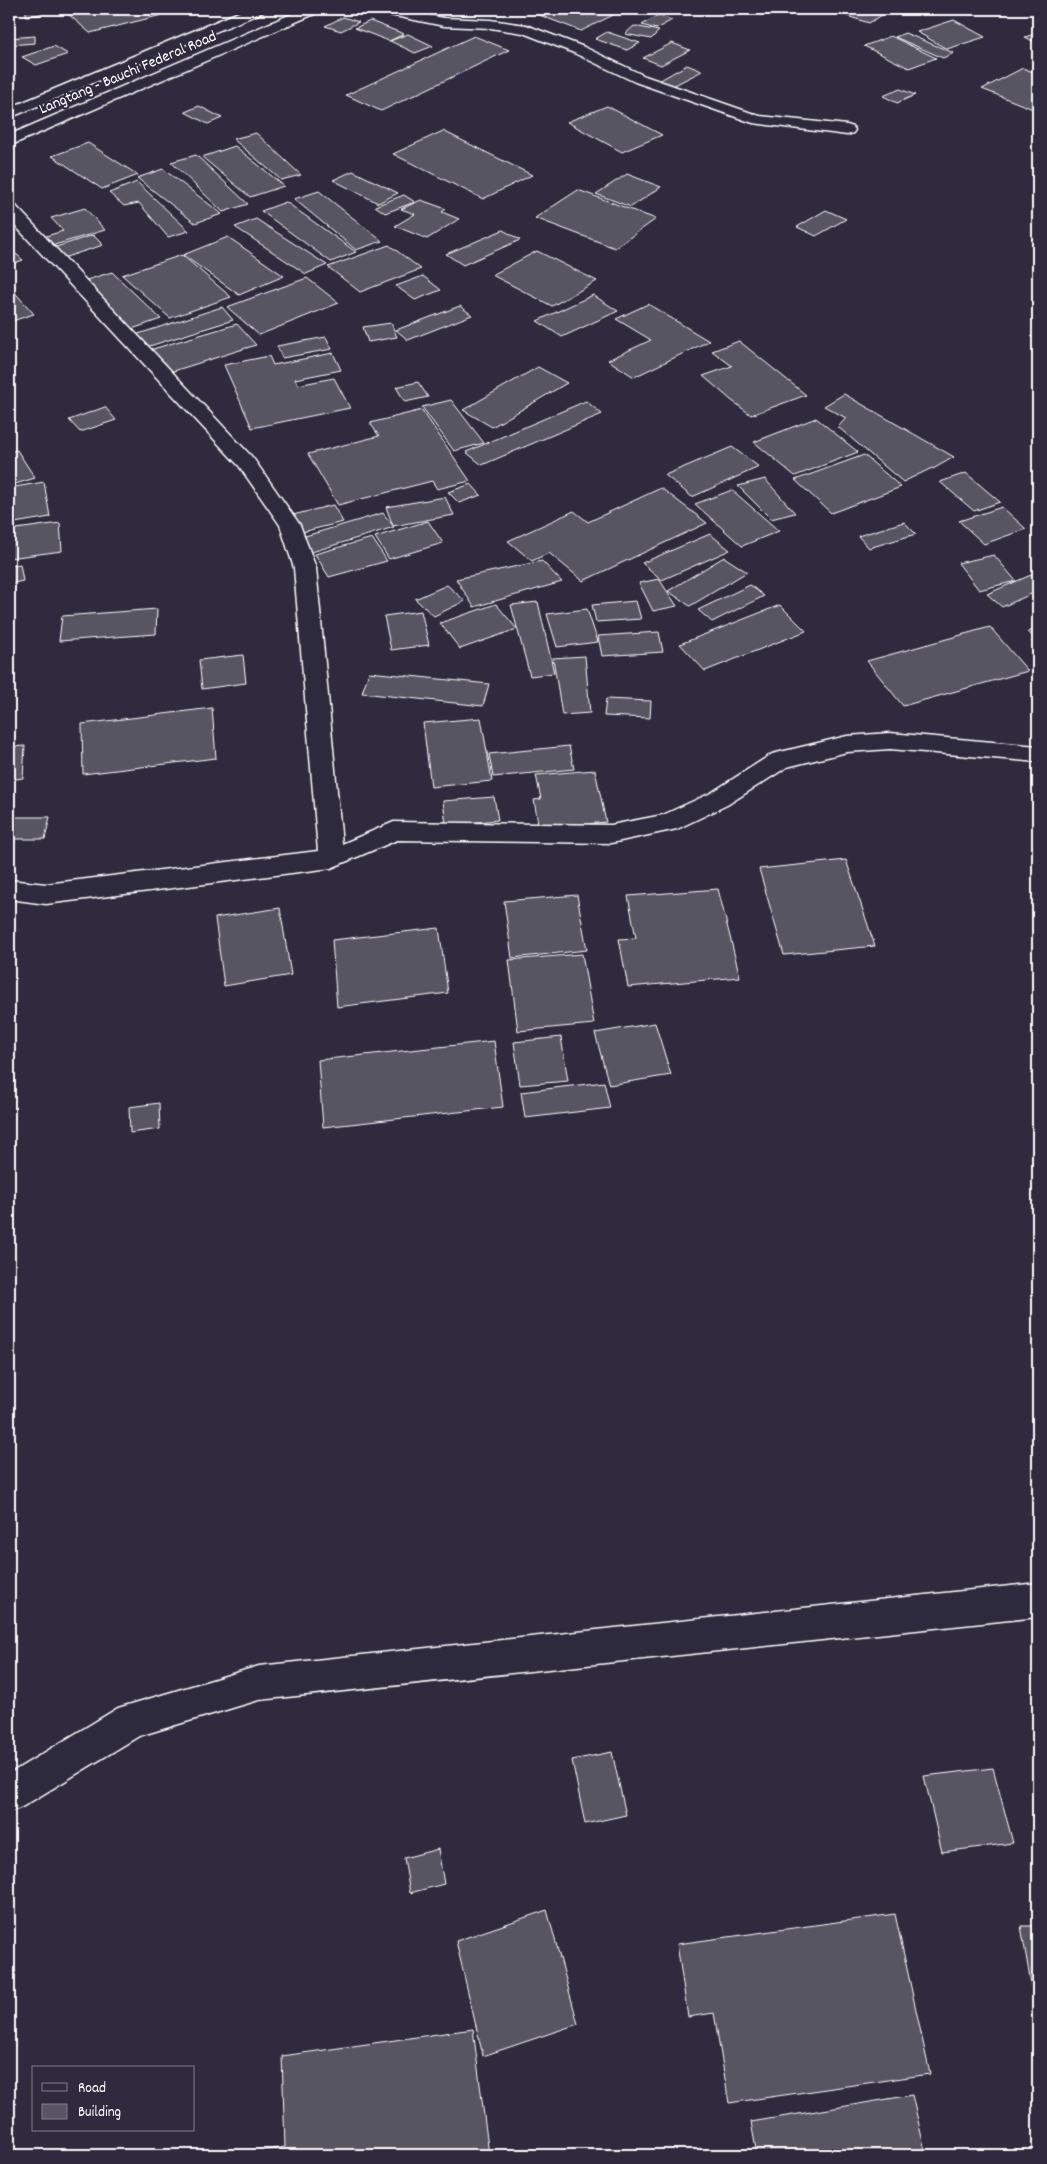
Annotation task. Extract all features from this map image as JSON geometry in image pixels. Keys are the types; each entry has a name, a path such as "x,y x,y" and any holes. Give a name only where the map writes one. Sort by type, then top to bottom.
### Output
{"street":[{"path":"9,113 258,9"},
{"name":"Langtang - Bauchi Federal Road","path":"9,141 314,9"},
{"path":"380,9 444,22 490,24 526,29 579,50 640,79 758,120 847,130"},
{"path":"9,209 246,462 290,525 305,568 331,860"},
{"path":"9,890 46,894 331,860 394,831 611,834 668,824 719,799 780,760 847,744 890,741 1038,754"},
{"path":"9,1794 131,1721 259,1683 1038,1600"}],"building":[{"path":"26,9 40,9 40,15 26,16"},
{"path":"88,9 155,9 162,15 90,33 68,14"},
{"path":"542,9 625,9 581,31 534,13"},
{"path":"825,9 892,9 869,23"},
{"path":"658,15 672,20 656,29 642,25"},
{"path":"343,17 359,22 341,31 325,26"},
{"path":"954,20 985,37 947,49 917,32"},
{"path":"370,21 404,34 389,41 355,28"},
{"path":"634,26 659,31 651,39 625,34"},
{"path":"607,32 640,43 627,50 595,39"},
{"path":"905,33 954,53 943,58 895,37"},
{"path":"1038,33 1038,44 1025,37"},
{"path":"408,34 433,46 415,53 390,41"},
{"path":"35,36 35,43 9,45 9,38"},
{"path":"474,36 509,50 381,111 346,95"},
{"path":"891,36 936,58 909,68 864,46"},
{"path":"672,43 690,50 661,65 643,58"},
{"path":"54,46 68,54 36,65 22,57"},
{"path":"687,65 702,71 669,88 655,83"},
{"path":"1023,68 1038,74 1038,111 982,89"},
{"path":"900,89 915,95 897,103 883,96"},
{"path":"199,106 222,118 208,124 185,112"},
{"path":"607,106 662,135 622,152 567,122"},
{"path":"443,131 532,175 483,199 393,154"},
{"path":"256,133 301,175 281,180 233,139"},
{"path":"88,143 138,175 102,189 52,156"},
{"path":"235,146 284,186 250,197 202,157"},
{"path":"196,155 248,204 223,212 171,162"},
{"path":"163,169 222,214 195,223 137,178"},
{"path":"353,171 398,193 378,203 333,180"},
{"path":"627,174 661,187 631,207 596,194"},
{"path":"137,182 189,231 168,237 139,203 124,206 109,193"},
{"path":"578,190 656,219 615,248 535,218"},
{"path":"319,191 382,241 356,250 294,199"},
{"path":"404,195 415,202 385,213 375,206"},
{"path":"421,200 446,209 442,212 459,219 427,239 395,226 415,214 401,209"},
{"path":"286,202 356,252 331,262 261,211"},
{"path":"85,208 105,230 51,246 43,237 63,231 51,218"},
{"path":"826,210 846,219 816,236 797,227"},
{"path":"256,219 327,265 306,274 235,227"},
{"path":"503,230 520,240 463,265 446,254"},
{"path":"93,235 103,245 60,259 50,249"},
{"path":"228,237 284,276 239,295 183,255"},
{"path":"389,245 421,269 360,292 328,267"},
{"path":"9,248 23,260 9,265"},
{"path":"537,251 597,281 552,306 492,275"},
{"path":"182,255 231,297 170,318 122,275"},
{"path":"112,272 161,319 129,330 80,282"},
{"path":"423,276 441,290 415,300 396,286"},
{"path":"307,278 339,303 259,335 227,307"},
{"path":"9,286 34,314 9,322"},
{"path":"593,295 618,311 562,337 537,321"},
{"path":"648,304 709,341 634,377 608,360 651,340 616,319"},
{"path":"460,306 472,315 408,340 396,330"},
{"path":"222,307 233,320 143,348 132,336"},
{"path":"391,323 397,337 368,342 363,327"},
{"path":"237,324 256,345 164,374 146,351"},
{"path":"326,337 332,349 282,358 277,346"},
{"path":"739,341 806,395 751,415 731,400 703,376 732,366 712,351"},
{"path":"333,353 341,370 295,379 298,385 334,378 350,408 252,428 224,365 269,356 273,365"},
{"path":"538,367 567,383 492,427 463,410"},
{"path":"418,382 428,397 405,402 396,387"},
{"path":"844,394 954,457 933,469 903,482 838,427 846,418 824,406"},
{"path":"451,400 484,443 454,451 422,407"},
{"path":"586,401 602,414 482,465 466,452"},
{"path":"105,407 116,420 80,432 69,420"},
{"path":"422,410 470,481 437,489 432,481 338,505 308,454 379,436 370,423"},
{"path":"816,418 858,452 795,476 754,442"},
{"path":"732,447 759,467 692,497 665,475"},
{"path":"17,450 35,478 9,486 9,452"},
{"path":"864,455 901,487 831,513 795,480"},
{"path":"966,473 1000,502 974,511 940,482"},
{"path":"765,479 795,513 771,519 738,486"},
{"path":"44,482 50,517 9,524 9,488"},
{"path":"471,484 481,495 459,503 448,492"},
{"path":"661,488 707,523 583,581 549,553 532,561 508,541 574,511 588,522"},
{"path":"732,490 779,531 742,546 695,504"},
{"path":"445,497 454,515 393,526 386,507"},
{"path":"333,505 343,522 294,534 285,517"},
{"path":"1002,507 1026,529 984,544 959,521"},
{"path":"383,513 394,527 305,554 295,539"},
{"path":"428,521 443,543 389,559 375,537"},
{"path":"904,522 916,534 869,548 858,536"},
{"path":"60,523 62,551 9,558 9,530"},
{"path":"710,534 730,550 662,580 642,563"},
{"path":"372,538 387,561 329,577 315,554"},
{"path":"994,555 1016,581 979,590 958,563"},
{"path":"724,557 747,572 690,606 668,591"},
{"path":"542,561 562,582 474,607 456,579"},
{"path":"20,564 23,581 9,584 9,566"},
{"path":"1038,572 1038,591 1002,607 987,594"},
{"path":"659,579 677,606 653,611 639,583"},
{"path":"447,585 465,601 434,616 415,599"},
{"path":"750,585 764,596 712,622 698,610"},
{"path":"636,601 641,619 596,622 592,605"},
{"path":"538,602 554,673 530,676 511,605"},
{"path":"496,604 517,629 460,649 440,623"},
{"path":"780,605 806,631 705,671 680,644"},
{"path":"157,609 156,634 59,641 62,616"},
{"path":"587,609 598,642 557,647 547,614"},
{"path":"421,611 429,645 391,650 384,616"},
{"path":"990,627 1028,671 903,706 867,661"},
{"path":"1038,628 1038,641 1028,632"},
{"path":"659,632 663,652 602,656 598,636"},
{"path":"243,655 246,683 202,689 199,660"},
{"path":"585,656 590,713 562,715 553,658"},
{"path":"369,672 489,684 483,706 362,693"},
{"path":"606,699 651,701 650,718 604,716"},
{"path":"212,708 216,758 83,774 82,724"},
{"path":"481,718 492,781 431,787 423,723"},
{"path":"25,746 23,778 9,780 9,747"},
{"path":"569,746 574,769 493,777 489,754"},
{"path":"595,770 606,822 539,829 534,800 541,799 536,775"},
{"path":"494,797 498,820 446,825 443,801"},
{"path":"15,817 50,817 45,839 9,839"},
{"path":"846,860 875,946 784,955 759,869"},
{"path":"718,889 740,977 628,987 619,939 636,938 628,896"},
{"path":"577,895 587,950 512,958 504,901"},
{"path":"280,908 291,975 224,986 215,918"},
{"path":"439,928 448,993 337,1007 332,940"},
{"path":"582,954 594,1024 518,1031 509,960"},
{"path":"655,1023 671,1075 609,1085 595,1033"},
{"path":"561,1037 568,1081 520,1085 514,1042"},
{"path":"494,1041 503,1107 323,1127 318,1060"},
{"path":"604,1082 610,1108 525,1118 521,1092"},
{"path":"159,1103 160,1129 130,1133 129,1107"},
{"path":"612,1752 626,1815 585,1824 572,1760"},
{"path":"993,1768 1013,1843 942,1852 924,1776"},
{"path":"438,1849 444,1884 410,1893 404,1858"},
{"path":"547,1910 578,2024 483,2056 456,1941"},
{"path":"895,1914 930,2074 729,2103 714,2013 688,2017 677,1944"},
{"path":"1021,1926 1038,1926 1038,2002 1034,2002"},
{"path":"473,2029 489,2155 236,2155 285,2147 282,2056"},
{"path":"912,2095 926,2155 757,2155 751,2122"}]}
